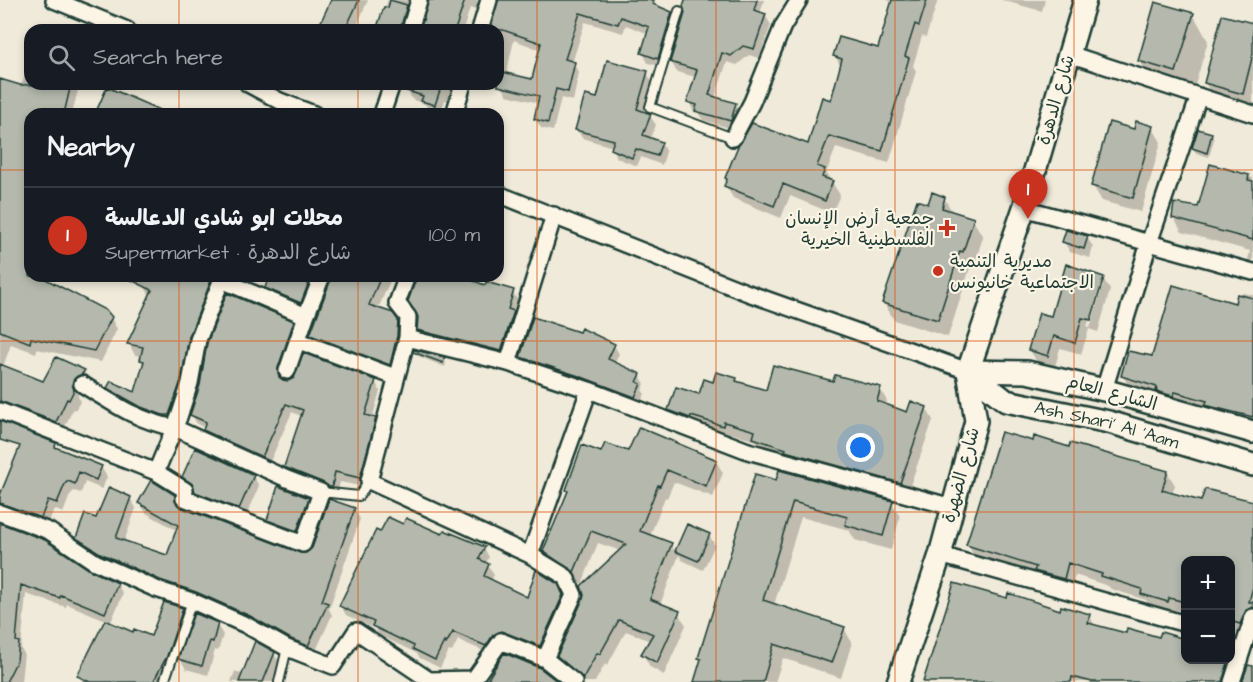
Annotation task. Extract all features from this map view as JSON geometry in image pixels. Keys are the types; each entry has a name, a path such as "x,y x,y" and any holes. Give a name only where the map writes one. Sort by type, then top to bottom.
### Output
{"street":[{"path":"54,0 112,24"},
{"path":"412,24 419,0"},
{"path":"482,24 489,0"},
{"path":"733,138 752,102 783,26 798,0"},
{"name":"شارع الدهرة","path":"1004,268 1084,0"},
{"path":"1069,54 1253,114"},
{"path":"256,90 278,107"},
{"path":"384,108 390,90"},
{"path":"456,108 461,90"},
{"path":"1104,390 1149,243 1199,96"},
{"path":"504,196 748,293 968,371"},
{"path":"1024,207 1253,272"},
{"path":"508,363 554,215"},
{"name":"شارع الضهرة","path":"898,682 940,555 976,421 968,371 1004,268"},
{"path":"156,472 175,428 190,383 198,340 221,282"},
{"path":"232,282 306,316"},
{"path":"287,371 320,282"},
{"path":"405,282 397,303 408,317 407,338 369,481 530,555 566,577 574,595 545,659"},
{"path":"407,338 508,363 589,390 748,451 952,507"},
{"path":"298,341 395,377"},
{"name":"الشارع العام","path":"968,371 1027,372 1104,390 1253,432"},
{"name":"Ash Shari' Al 'Aam","path":"968,371 1006,401 1109,422 1253,465"},
{"path":"0,411 156,472 185,490 184,498 303,543 321,492 266,470 175,428 155,424 127,413 82,384"},
{"path":"530,555 589,390"},
{"path":"0,513 49,531 95,561 156,589 192,601 246,625 287,648 333,666 356,631 429,680 474,679 501,641 545,659 574,682"},
{"path":"940,555 1181,623"},
{"path":"1233,682 1253,617"},
{"path":"1235,638 1246,641"}],"lane":[{"path":"679,11 650,107 733,138"},
{"path":"321,492 359,496 369,481"},
{"path":"164,682 192,601"},
{"path":"279,682 287,648"}],"building":[{"path":"331,0 359,0 348,24 320,24"},
{"path":"390,0 407,5 402,24 378,24 384,7 388,8"},
{"path":"429,0 465,0 457,24 422,24"},
{"path":"498,0 654,0 653,4 672,12 658,59 641,53 649,27 621,17 618,24 580,13 565,59 575,62 568,92 556,89 548,123 534,119 539,96 504,87 504,72 532,79 541,43 504,30 504,24 492,24"},
{"path":"685,0 757,0 754,10 766,14 754,49 743,46 731,56 722,53 709,95 736,103 731,121 695,111 697,105 687,102 697,70 670,62 685,13 683,6"},
{"path":"892,0 927,0 919,26 915,24 905,56 909,58 882,151 829,136 817,166 825,169 822,177 833,181 825,201 783,184 774,206 724,186 738,146 752,123 808,144 822,97 831,100 842,59 833,56 839,37 878,48"},
{"path":"1155,2 1194,13 1176,72 1138,61"},
{"path":"1222,15 1253,23 1253,54 1243,94 1204,83"},
{"path":"607,60 648,71 637,109 651,114 643,135 662,142 657,156 636,149 632,158 611,149 614,140 575,130 585,95 597,98"},
{"path":"0,79 24,85 24,90 70,90 65,108 24,108 24,282 51,282 107,311 112,317 94,351 31,338 30,343 0,331"},
{"path":"106,90 114,90 155,108 98,108"},
{"path":"404,90 440,90 435,105 421,101 423,96"},
{"path":"1136,121 1153,126 1133,198 1091,186 1109,122 1134,129"},
{"path":"1198,129 1212,133 1207,153 1192,148"},
{"path":"1210,164 1249,175 1248,180 1253,181 1253,240 1172,218 1174,203 1198,207"},
{"path":"932,192 945,197 942,208 974,218 963,252 960,251 938,320 882,303 917,200 928,204"},
{"path":"1066,230 1088,236 1084,249 1062,242"},
{"path":"1066,264 1104,277 1091,320 1082,318 1075,343 1054,336 1048,356 1028,350 1039,313 1051,316"},
{"path":"135,282 211,282 189,337 181,381 169,415 141,407 107,388 111,381 135,392 144,361 140,360 143,347 127,344 152,290"},
{"path":"267,282 309,282 301,303 265,288"},
{"path":"330,282 379,282 369,305 393,313 398,320 397,336 390,365 310,335"},
{"path":"415,282 477,282 485,285 486,282 514,290 508,309 514,311 501,351 417,330 418,317 408,301"},
{"path":"1173,285 1235,303 1237,294 1253,298 1253,417 1205,405 1207,401 1175,392 1173,396 1156,391 1157,387 1121,376 1128,351 1152,356"},
{"path":"227,293 294,321 278,368 279,377 283,380 288,381 294,378 303,353 376,380 365,415 376,418 360,478 335,472 332,487 329,487 284,467 303,410 286,404 262,457 203,430 206,422 190,415 200,385 207,343"},
{"path":"533,317 579,332 581,328 615,344 608,359 641,374 637,382 641,384 635,397 520,357"},
{"path":"414,350 445,357 443,363 413,352"},
{"path":"56,357 85,370 74,379 72,384 74,390 56,422 0,401 0,364 43,381"},
{"path":"773,365 833,381 835,375 881,387 877,401 907,412 911,401 927,407 900,483 785,451 786,449 753,438 755,431 724,422 723,426 668,410 676,387 699,394 704,379 713,382 716,372 766,390"},
{"path":"0,421 56,443 55,447 102,466 96,480 79,472 75,484 68,481 65,484 57,503 48,500 41,518 0,503 0,495 20,446 0,440"},
{"path":"639,427 717,460 706,486 667,470 660,486 658,485 640,531 672,543 650,599 680,611 657,663 641,654 653,634 619,620 583,678 557,656 583,599 581,586 626,544 591,531 574,572 543,551 568,491 566,490 582,445 601,452 605,443 628,451"},
{"path":"1001,432 1033,441 1034,436 1069,447 1070,443 1168,471 1162,490 1201,501 1205,489 1253,501 1253,587 1249,602 1253,602 1253,608 1246,610 1240,624 1235,622 1235,556 1181,556 1181,601 1169,598 1168,602 1141,594 1142,589 1068,563 1064,579 1034,571 1036,567 966,545"},
{"path":"195,448 254,475 239,509 195,492 193,485 182,477"},
{"path":"779,470 893,501 883,536 845,525 847,517 793,502 763,600 845,627 832,663 774,644 763,682 694,682 701,659 698,658 755,474 776,480"},
{"path":"151,480 175,495 175,501 180,507 300,553 305,553 312,548 329,499 355,508 322,601 328,603 308,646 250,616 100,553 76,538 85,514 96,518 109,487 131,497 116,538 167,555 178,525 138,503"},
{"path":"278,486 309,498 297,531 267,520"},
{"path":"388,517 403,524 406,518 442,534 444,530 485,547 479,559 489,564 484,576 527,597 536,570 558,584 563,595 540,646 501,631 493,635 486,646 453,632 446,644 444,642 435,660 413,649 414,646 372,626 374,622 339,606 376,530 380,532"},
{"path":"0,523 45,540 90,570 118,583 105,613 61,595 60,598 21,585 16,641 19,642 17,660 6,682 0,682"},
{"path":"687,524 710,534 698,561 675,551"},
{"path":"954,583 1007,598 1008,593 1060,610 1061,606 1090,614 1088,623 1126,633 1127,628 1159,637 1161,632 1181,638 1181,664 1228,664 1222,682 1092,682 1072,677 1071,682 923,682"},
{"path":"164,602 183,608 167,656 153,682 90,682 77,676 105,620 133,632 134,629 151,636"},
{"path":"194,613 218,623 213,642 210,641 202,666 178,659"},
{"path":"255,641 275,652 263,682 239,682"},
{"path":"504,653 540,668 558,682 486,682"},
{"path":"1248,665 1253,666 1253,682 1242,682"}],"place":[{"name":"محلات ابو شادي الدعالسة","path":"1028,219"},
{"name":"جمعية أرض الإنسان الفلسطينية الخيرية","path":"947,228"},
{"name":"مديرية التنمية الاجتماعية خانيونس","path":"938,271"}]}
